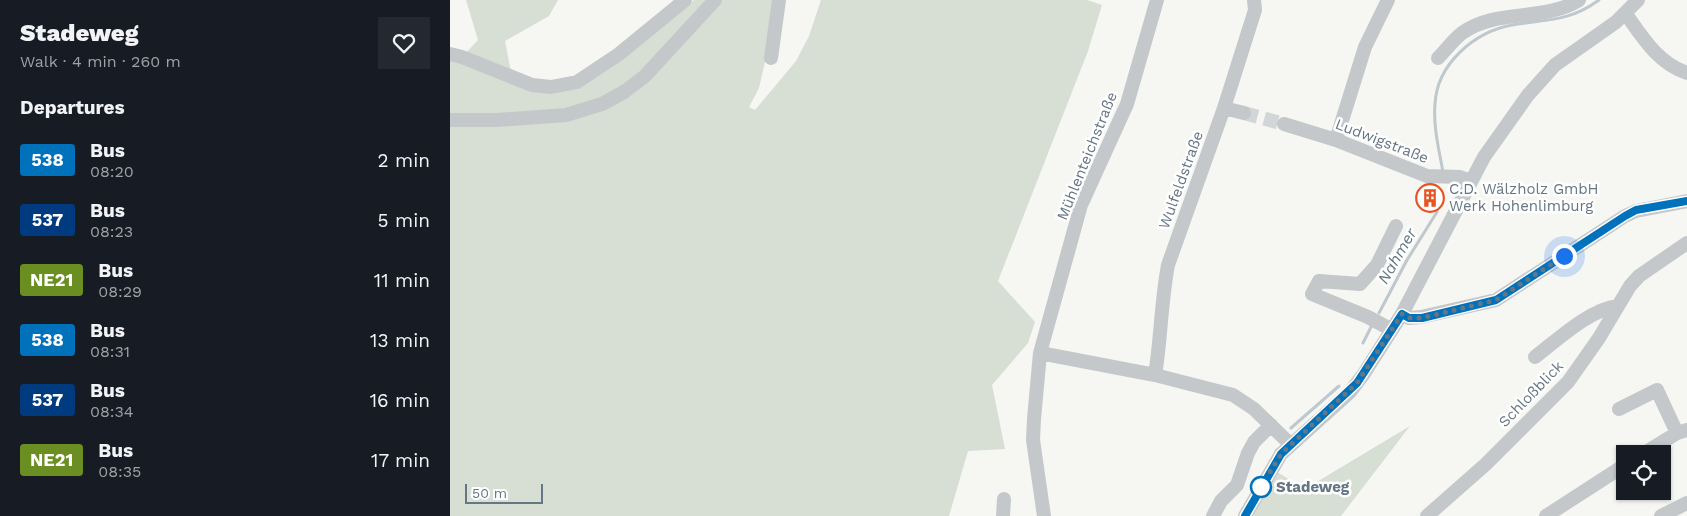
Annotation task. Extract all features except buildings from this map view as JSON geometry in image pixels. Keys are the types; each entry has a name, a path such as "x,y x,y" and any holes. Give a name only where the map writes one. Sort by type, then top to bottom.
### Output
{"street":[{"path":"450,54 532,85 551,87 577,82 620,54 685,0"},
{"path":"450,120 497,120 566,115 602,104 624,92 645,76 715,0"},
{"path":"771,58 779,0"},
{"name":"Mühlenteichstraße","path":"1044,516 1033,440 1040,353 1081,206 1127,104 1157,0"},
{"name":"Wulfeldstraße","path":"1155,375 1160,348 1165,280 1168,265 1224,108 1256,10 1254,0"},
{"path":"1336,140 1365,47 1388,0"},
{"path":"1438,58 1462,33 1484,23 1507,17 1546,13 1567,8 1579,0"},
{"path":"1245,516 1281,454 1350,392 1363,375 1402,314 1484,157 1545,74 1566,56 1626,14 1638,0"},
{"path":"1626,14 1660,57 1672,66 1687,73"},
{"path":"1224,108 1244,113"},
{"name":"Ludwigstraße","path":"1284,124 1336,140 1427,176 1460,177 1470,181"},
{"path":"1402,314 1409,318 1422,318 1496,300 1636,210 1687,201"},
{"path":"1392,330 1368,317 1312,294 1319,281 1360,284 1377,265 1396,226"},
{"name":"Schloßblick","path":"1427,516 1486,464 1568,382 1599,338 1630,286 1640,276 1687,243"},
{"path":"1535,356 1587,318 1610,307 1618,306"},
{"path":"1040,353 1155,375 1233,395 1254,409 1290,444"},
{"path":"1619,409 1656,390 1682,432 1659,445"},
{"path":"1213,516 1221,501 1237,485 1248,453 1254,442 1271,425"},
{"path":"1546,516 1616,471"},
{"path":"1002,516 1004,499"},
{"path":"1661,516 1687,503"}],"shaded area":[{"path":"466,0 558,0 549,16 505,41 512,77 532,85 577,82 694,0 777,0 778,5 759,88 749,107 755,110 796,61 809,36 821,0 1087,0 1102,5 1088,51 998,281 1035,322 1028,343 992,385 1005,449 968,451 949,516 450,516 450,54 462,57 478,40"},
{"path":"1410,426 1341,516 1253,516 1277,472 1305,489"}],"waterway":[{"name":"Nahmer","path":"1443,172 1438,147 1435,104 1437,89 1450,63 1471,43 1498,29 1568,16 1599,0"},
{"name":"Nahmer","path":"1379,313 1407,260 1437,212"},
{"name":"Nahmer","path":"1363,343 1372,325"},
{"name":"Nahmer","path":"1291,428 1339,386"}],"tunnel":[{"path":"1244,113 1284,124"}],"bus line":[{"name":"538","path":"1245,516 1281,454 1350,392 1402,314 1409,318 1422,318 1496,300 1636,210 1687,201"}],"place":[{"name":"C.D. Wälzholz GmbH Werk Hohenlimburg","path":"1430,198"},
{"name":"Stadeweg","path":"1261,487"}],"route":[{"path":"1261,487 1281,454 1290,444 1350,392 1402,314 1409,318 1422,318 1496,300 1564,256"}]}
